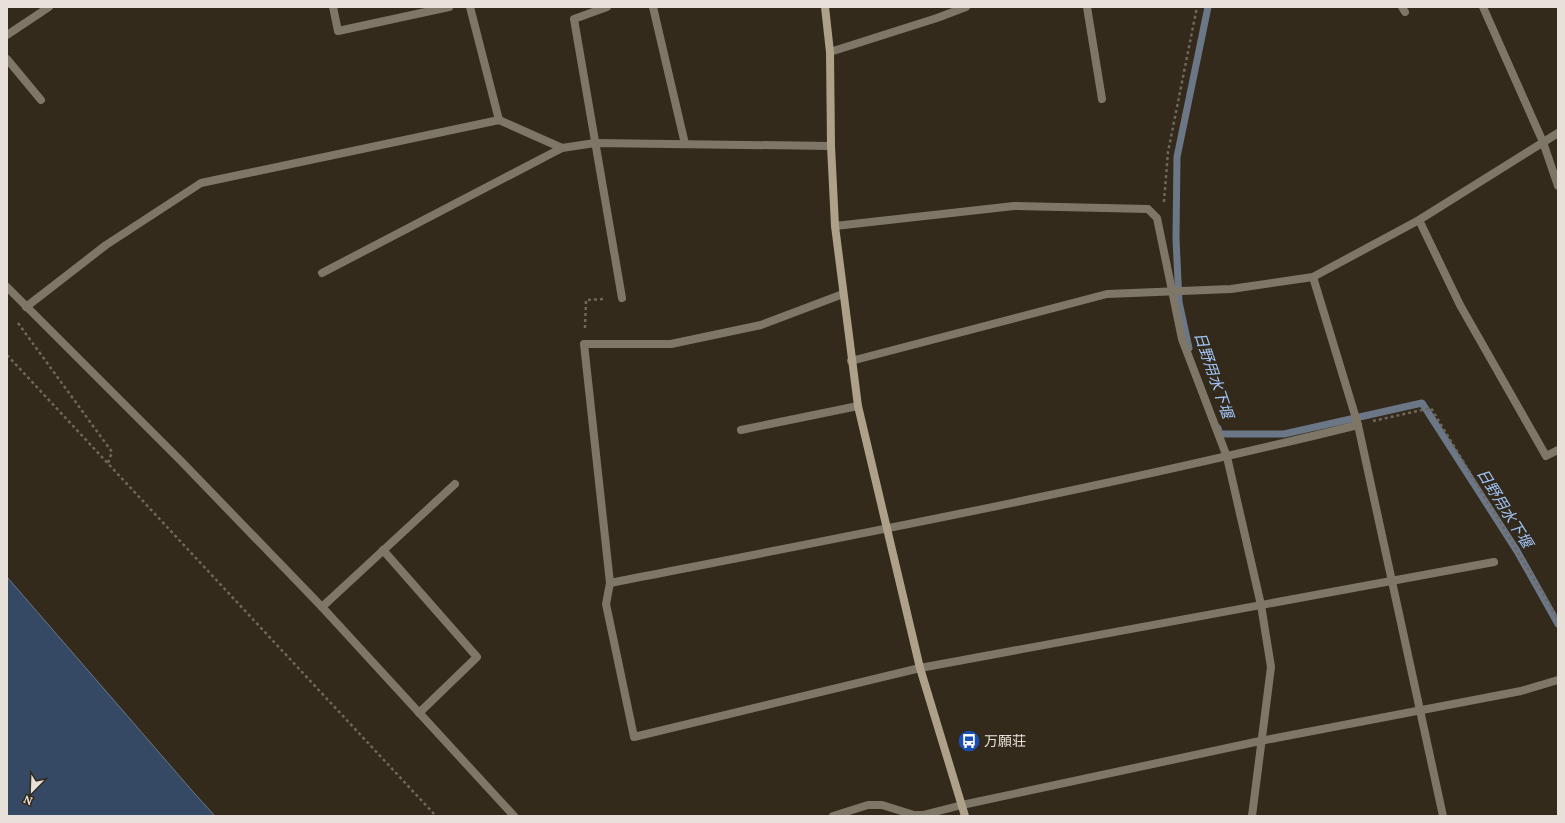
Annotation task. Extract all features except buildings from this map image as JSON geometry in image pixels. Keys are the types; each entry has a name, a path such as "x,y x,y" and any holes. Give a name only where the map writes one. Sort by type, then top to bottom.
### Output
{"main road":[{"path":"825,7 830,52 831,146 835,226 851,361 858,406 885,529 920,668 965,816"}],"street":[{"path":"7,35 49,7"},
{"path":"333,7 338,31 449,7"},
{"path":"470,7 500,120"},
{"path":"607,7 574,19 622,298"},
{"path":"653,7 685,144"},
{"path":"830,52 937,18 966,7"},
{"path":"1087,7 1102,98"},
{"path":"1483,7 1543,142 1558,186"},
{"path":"7,59 41,100"},
{"path":"26,307 106,245 201,183 500,120 562,148"},
{"path":"851,361 1107,294 1231,289 1313,277 1419,220 1558,133"},
{"path":"322,273 562,148 595,143 831,146"},
{"path":"835,226 1014,206 1148,209 1157,218 1182,339 1227,457 1260,605 1271,668 1260,741 1252,816"},
{"path":"1419,220 1460,305 1546,456 1558,450"},
{"path":"1313,277 1358,425 1443,816"},
{"path":"7,287 181,460 322,607 514,816"},
{"path":"843,294 761,325 671,344 584,344 610,583 606,604 634,737 920,668 1494,562"},
{"path":"741,430 858,406"},
{"path":"610,583 885,529 1227,457 1358,425"},
{"path":"322,607 455,484"},
{"path":"383,550 477,657 419,714"},
{"path":"833,816 868,805 882,805 914,815 923,816 962,805 1260,741 1521,691 1558,680"}],"path":[{"path":"1157,218 1163,224 1168,152 1197,7"},
{"path":"584,344 586,300 622,298"},
{"path":"26,307 14,318 112,452 108,463"},
{"path":"7,355 436,816"},
{"path":"1358,425 1431,408 1558,619"}],"water":[{"path":"7,577 195,794 215,816 7,816"}],"waterway":[{"name":"日野用水下堰","path":"1189,348 1179,302 1176,239 1177,157 1208,7"},
{"name":"日野用水下堰","path":"1218,428 1220,434 1284,434 1422,403 1517,551 1558,624"}],"place":[{"name":"万願荘","path":"969,741"}]}
